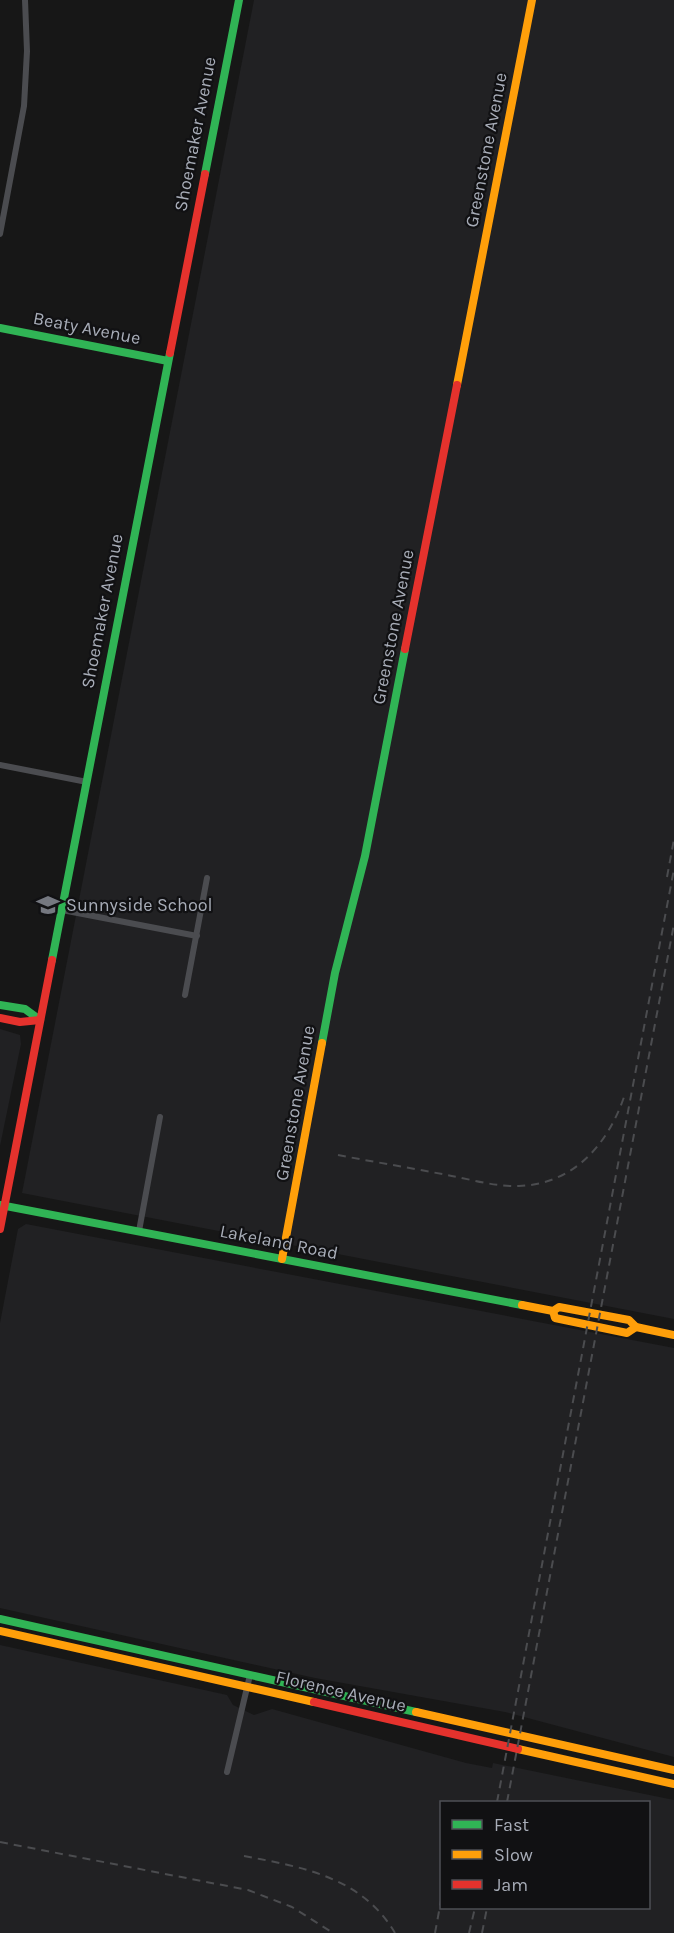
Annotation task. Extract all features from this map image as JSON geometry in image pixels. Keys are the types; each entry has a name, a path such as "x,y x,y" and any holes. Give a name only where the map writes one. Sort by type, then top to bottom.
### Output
{"main road":[{"name":"Shoemaker Avenue","path":"0,1229 2,1205 87,783 239,0"},
{"name":"Greenstone Avenue","path":"282,1259 335,973 365,856 532,0"},
{"name":"Beaty Avenue","path":"0,328 168,361"},
{"path":"0,1005 24,1009 40,1020"},
{"path":"0,1018 20,1022 40,1020"},
{"name":"Lakeland Road","path":"2,1205 553,1311 555,1318 627,1333 636,1327 674,1335"},
{"name":"Florence Avenue","path":"0,1619 674,1770"},
{"name":"Florence Avenue","path":"0,1631 674,1784"},
{"path":"60,1644 62,1633"}],"street":[{"path":"0,234 24,106 27,51 25,0"},
{"path":"0,765 87,783"},
{"path":"185,995 207,878"},
{"path":"62,910 197,936"},
{"path":"139,1231 160,1117"},
{"path":"227,1772 250,1675"}],"shaded area":[{"path":"254,0 674,0 674,1319 22,1193"},
{"path":"0,1029 20,1035 21,1044 0,1146"},
{"path":"26,1224 674,1348 674,1757 505,1712 315,1678 0,1608 0,1323 18,1229"},
{"path":"0,1645 227,1695 233,1705 254,1715 272,1709 466,1763 492,1768 493,1763 674,1800 674,1933 0,1933"}],"railway":[{"path":"667,877 674,839"},
{"path":"497,1801 674,869"},
{"path":"507,1801 674,924"},
{"path":"338,1155 492,1184 510,1186 538,1184 571,1170 598,1146 617,1115 624,1097"},
{"path":"0,1842 248,1890 292,1907 333,1933"},
{"path":"244,1856 309,1870 348,1887 366,1899 395,1933"},
{"path":"435,1933 440,1906"},
{"path":"469,1933 475,1909"},
{"path":"482,1933 487,1909"}],"traffic: fast":[{"path":"205,174 239,0"},
{"path":"0,328 168,361"},
{"path":"52,960 170,353"},
{"path":"322,1043 335,973 365,856 405,649"},
{"path":"0,1005 25,1009 40,1020"},
{"path":"0,1205 522,1305"},
{"path":"0,1619 416,1712"}],"traffic: slow":[{"path":"457,385 532,0"},
{"path":"282,1259 322,1043"},
{"path":"522,1305 553,1311 559,1307 629,1320 636,1327 674,1335"},
{"path":"553,1311 555,1318 627,1333 636,1327"},
{"path":"0,1631 314,1702"},
{"path":"416,1712 674,1770"},
{"path":"518,1749 674,1784"}],"traffic: jam":[{"path":"170,353 205,174"},
{"path":"405,649 457,385"},
{"path":"0,1229 52,960"},
{"path":"0,1018 20,1022 40,1020"},
{"path":"314,1702 518,1749"}],"place":[{"name":"Sunnyside School","path":"48,905"}]}
